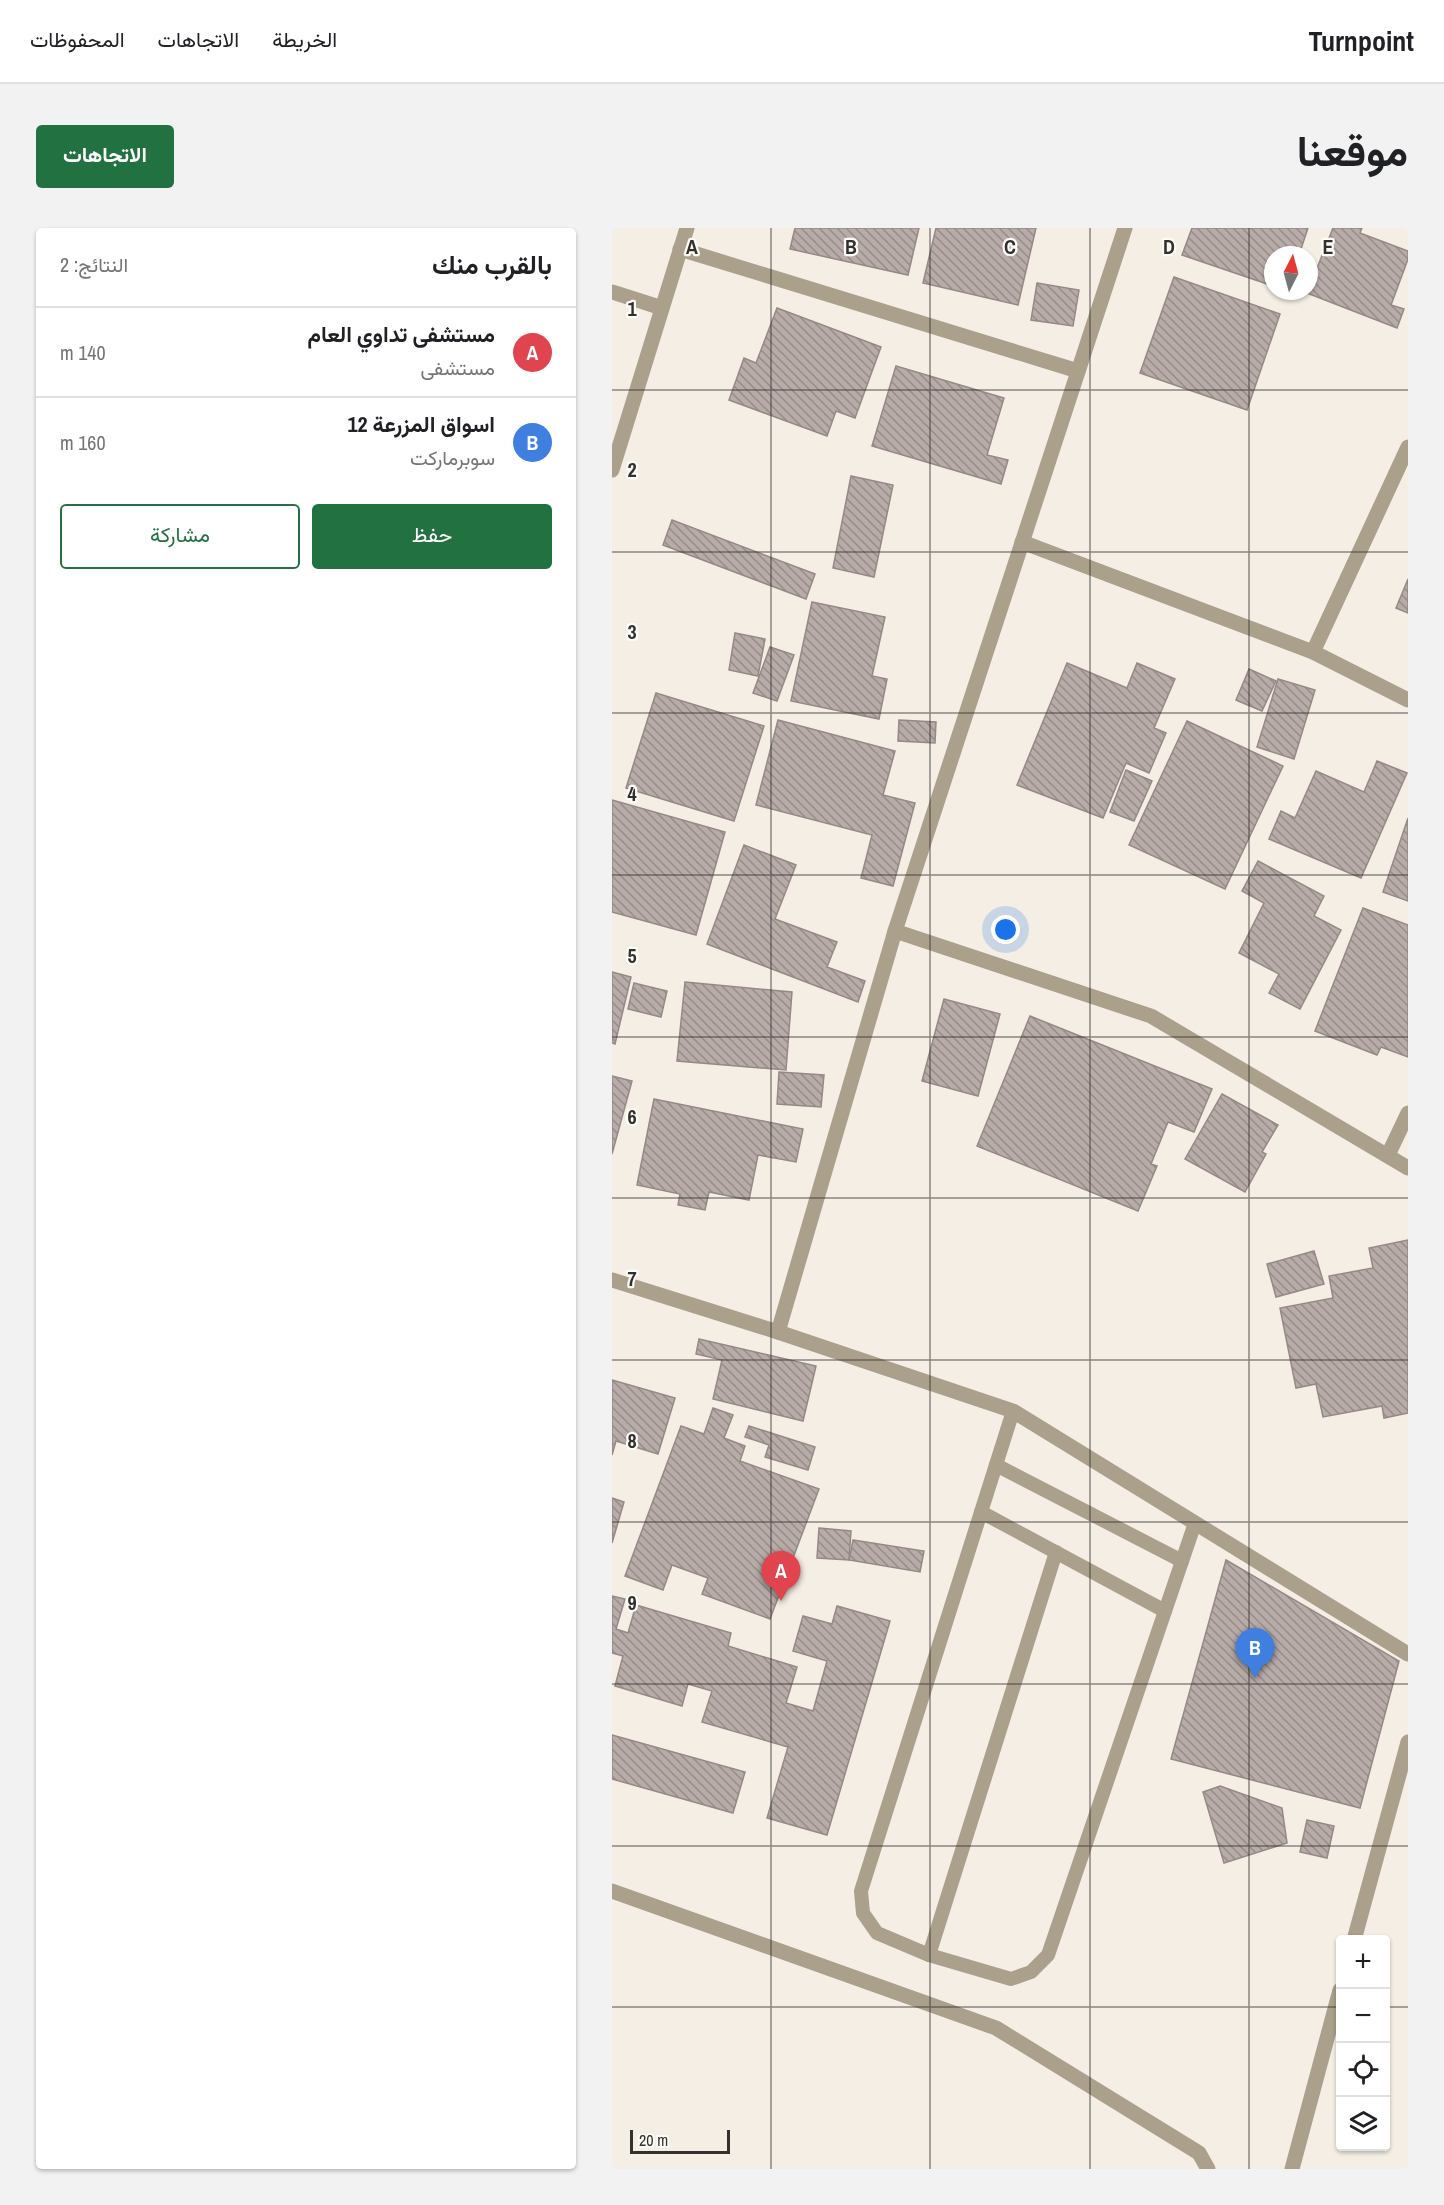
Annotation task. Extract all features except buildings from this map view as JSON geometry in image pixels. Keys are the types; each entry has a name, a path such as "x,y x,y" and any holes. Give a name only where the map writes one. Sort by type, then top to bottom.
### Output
{"street":[{"path":"612,470 687,228"},
{"path":"778,1332 895,931 1125,228"},
{"path":"680,249 1078,371"},
{"path":"612,292 662,308"},
{"path":"1313,652 1408,447"},
{"path":"1022,542 1313,652 1408,700"},
{"path":"895,931 1151,1016 1408,1168"},
{"path":"1388,1155 1408,1113"},
{"path":"612,1280 778,1332 1013,1411 1408,1654"},
{"path":"1355,1935 1408,1743"},
{"path":"612,1891 996,2028 1198,2153 1208,2169"},
{"path":"1292,2169 1336,2008"}],"lane":[{"path":"1013,1411 861,1891 863,1913 877,1933 929,1954 1011,1979 1031,1972 1048,1955 1195,1523"},
{"path":"996,1465 1182,1561"},
{"path":"981,1512 1165,1611"},
{"path":"929,1954 1056,1552"}],"place":[{"name":"مستشفى تداوي العام","path":"781,1601"},
{"name":"اسواق المزرعة 12","path":"1255,1678"}]}
